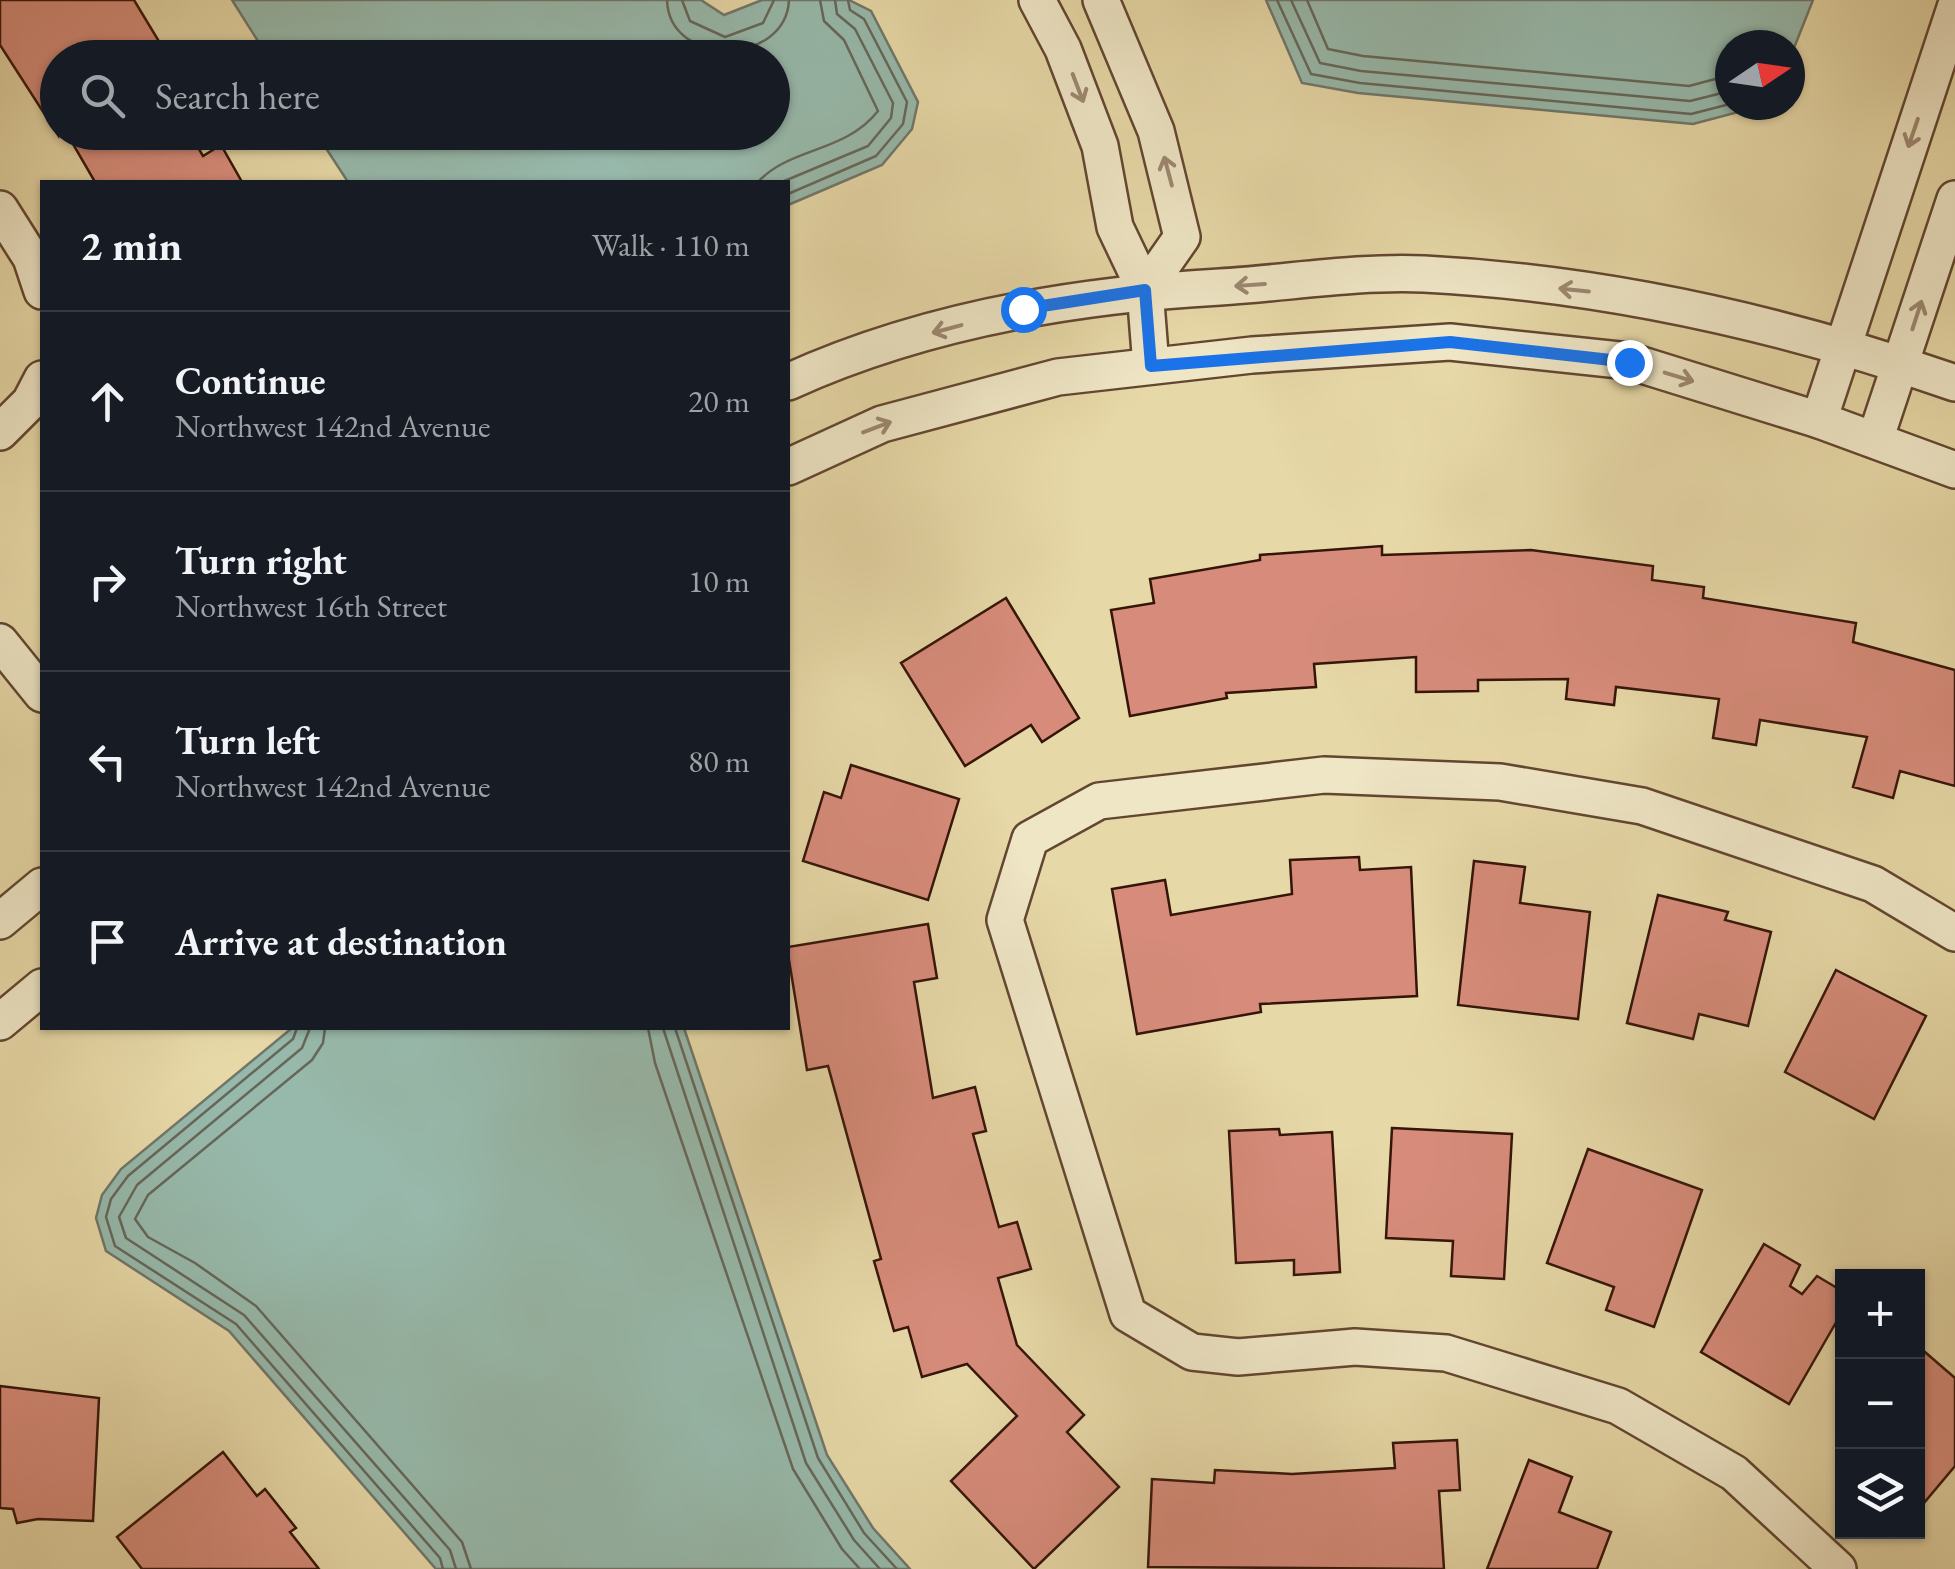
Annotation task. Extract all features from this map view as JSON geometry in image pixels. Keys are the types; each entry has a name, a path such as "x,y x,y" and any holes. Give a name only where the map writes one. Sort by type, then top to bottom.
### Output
{"street":[{"path":"1037,0 1063,49 1100,146 1114,226 1145,290 1151,366"},
{"path":"1101,0 1156,131 1182,236 1145,290"},
{"path":"1819,420 1955,8"},
{"path":"1874,440 1955,198"},
{"path":"0,209 31,258 40,284"},
{"path":"790,381 842,358 1023,309 1145,290 1421,274 1609,294 1841,344 1955,383"},
{"path":"790,466 882,424 1058,376 1450,342 1629,362 1819,420 1955,470"},
{"path":"0,432 30,402 40,383"},
{"path":"0,642 40,692"},
{"path":"1838,1569 1734,1473 1618,1406 1446,1353 1355,1347 1238,1356 1192,1352 1128,1314 1005,920 1030,839 1099,801 1324,775 1500,782 1642,806 1873,884 1955,933"},
{"path":"0,921 40,888"},
{"path":"0,1022 40,989"}],"water":[{"path":"232,0 701,0 724,15 762,0 849,0 871,11 918,102 912,129 882,165 790,204 790,180 347,180 327,150 790,150 790,40 257,40"},
{"path":"1266,0 1813,0 1801,30 1715,30 1715,118 1693,124 1358,93 1302,83"},
{"path":"290,1030 685,1030 827,1455 873,1528 910,1569 436,1569 229,1331 106,1251 96,1218 102,1195 121,1169"}],"building":[{"path":"0,0 134,0 158,40 40,40 40,107 0,45"},
{"path":"76,150 200,150 203,156 213,150 224,150 241,180 94,180"},
{"path":"1382,546 1382,555 1531,550 1653,566 1652,580 1704,587 1703,598 1856,623 1853,642 1955,670 1955,786 1900,771 1893,798 1853,787 1867,737 1760,720 1756,745 1713,738 1719,699 1616,687 1614,705 1566,699 1568,679 1478,680 1478,691 1416,692 1416,657 1314,664 1316,687 1226,693 1227,698 1130,716 1111,610 1154,603 1150,579 1260,560 1260,555"},
{"path":"1006,598 1079,718 1042,742 1031,725 965,766 901,663"},
{"path":"851,765 959,799 928,900 803,861 824,792 841,798"},
{"path":"1359,857 1360,870 1411,867 1417,996 1260,1004 1261,1012 1137,1034 1112,889 1165,880 1171,915 1292,894 1290,860"},
{"path":"1474,861 1525,867 1520,903 1590,912 1578,1019 1458,1005"},
{"path":"1658,895 1728,912 1725,920 1771,932 1748,1026 1699,1014 1693,1039 1627,1023"},
{"path":"928,924 937,978 914,982 933,1098 975,1087 986,1131 973,1134 999,1227 1017,1222 1031,1269 998,1278 1017,1345 1084,1415 1067,1432 1119,1487 1034,1569 951,1481 1017,1416 967,1364 922,1377 908,1327 894,1331 874,1261 881,1259 828,1066 807,1070 790,947"},
{"path":"1836,970 1926,1016 1874,1119 1785,1072"},
{"path":"1392,1128 1512,1134 1504,1279 1451,1276 1453,1241 1386,1238"},
{"path":"1279,1129 1280,1135 1332,1132 1340,1272 1294,1275 1294,1260 1236,1263 1229,1131"},
{"path":"1588,1149 1702,1190 1654,1327 1606,1310 1614,1287 1547,1263"},
{"path":"1764,1244 1800,1265 1790,1286 1802,1294 1817,1276 1835,1287 1835,1324 1789,1404 1701,1352"},
{"path":"1925,1352 1955,1378 1955,1466 1925,1502"},
{"path":"0,1386 99,1398 93,1521 38,1519 17,1523 13,1509 0,1508"},
{"path":"1457,1440 1460,1490 1439,1491 1444,1569 1148,1567 1152,1479 1214,1483 1215,1470 1292,1474 1395,1468 1393,1443"},
{"path":"223,1452 257,1496 265,1489 296,1528 290,1532 319,1569 142,1569 117,1537"},
{"path":"1529,1460 1572,1477 1559,1512 1611,1532 1597,1569 1487,1569"}],"route":[{"path":"1023,309 1145,290 1151,366 1450,342 1629,362"}]}
